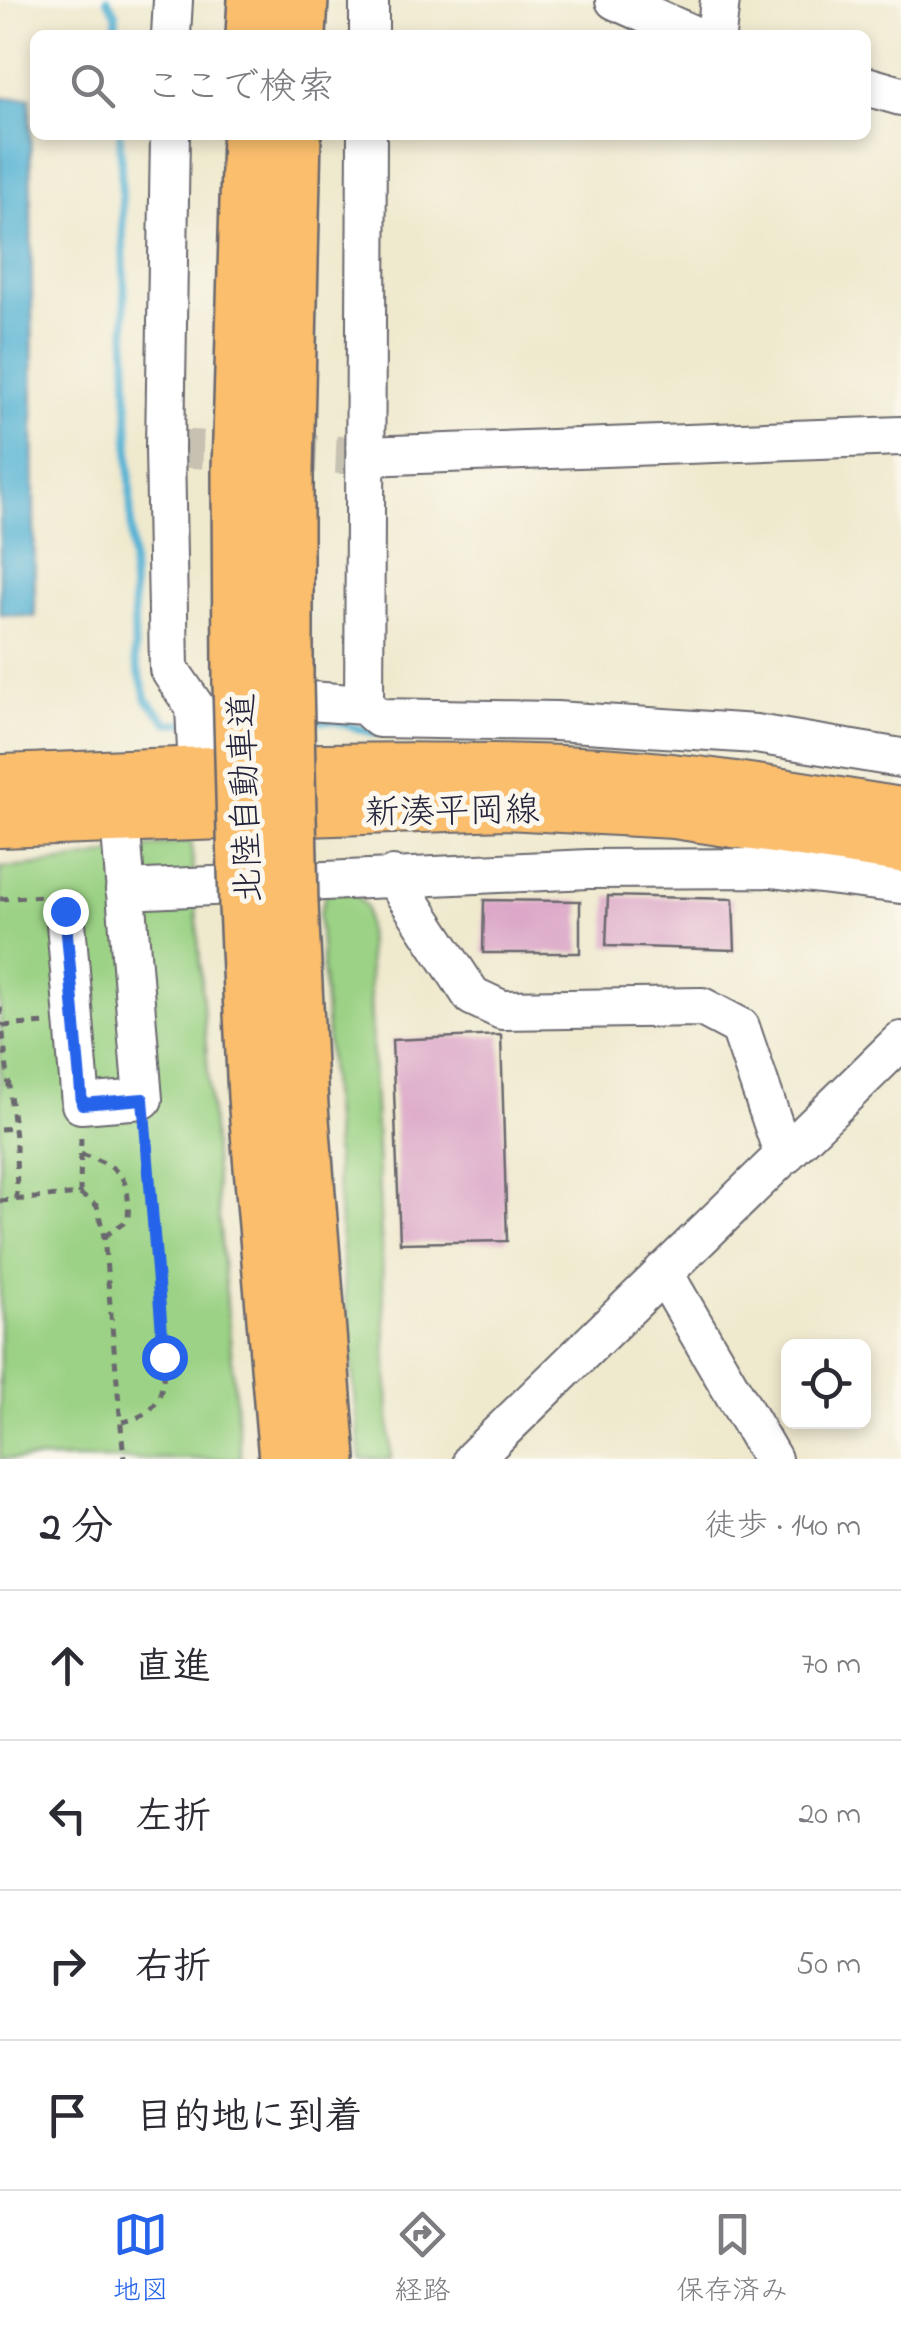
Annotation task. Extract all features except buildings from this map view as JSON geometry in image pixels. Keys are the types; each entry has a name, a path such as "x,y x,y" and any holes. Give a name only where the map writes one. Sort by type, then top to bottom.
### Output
{"highway":[{"path":"254,30 256,0"},
{"path":"298,30 300,0"},
{"name":"北陸自動車道","path":"250,140 240,471 240,691 307,1215 328,1459"},
{"name":"北陸自動車道","path":"240,691 285,452 294,140"},
{"name":"北陸自動車道","path":"268,905 256,1097 287,1459"},
{"path":"256,1097 252,1173 268,1459"}],"main road":[{"name":"新湊平岡線","path":"0,778 327,767 602,772 778,792 901,812"},
{"name":"新湊平岡線","path":"0,822 506,805 674,814 901,848"}],"street":[{"path":"171,30 173,0"},
{"path":"369,0 369,30"},
{"path":"615,0 682,30"},
{"path":"717,30 720,0"},
{"path":"871,87 901,96"},
{"path":"170,140 165,448 169,669 240,691 364,705 379,718 556,721 756,734 901,758"},
{"path":"364,705 367,140"},
{"path":"366,456 901,436"},
{"path":"198,771 240,691"},
{"path":"65,911 82,1104 143,1099 120,820"},
{"path":"126,890 590,869 770,868 901,884"},
{"path":"393,876 472,996 502,1010 702,1007 740,1026 784,1156"},
{"path":"473,1459 901,1041"},
{"path":"663,1272 772,1459"}],"path":[{"path":"0,1007 17,1200"},
{"path":"2,1026 74,1021"},
{"path":"122,1422 150,1410 163,1393 164,1357 143,1099"},
{"path":"80,1194 82,1104"},
{"path":"0,1129 13,1128"},
{"path":"81,1154 108,1164 123,1175 129,1200 128,1220 104,1237"},
{"path":"0,1201 80,1194 97,1206 104,1237 124,1459"}],"green space":[{"path":"191,840 241,1459 0,1459 0,868"},
{"path":"327,890 355,894 366,907 391,1459 361,1459 344,1281 319,916"}],"water":[{"path":"0,98 30,98 35,617 0,614"}],"waterway":[{"path":"107,0 116,13 116,30"},
{"path":"120,140 135,659 147,700 168,723 185,723"},
{"path":"304,721 333,721 374,733"}],"tunnel":[{"path":"165,448 366,456"}],"route":[{"path":"65,911 82,1104 143,1099 164,1357"}]}
